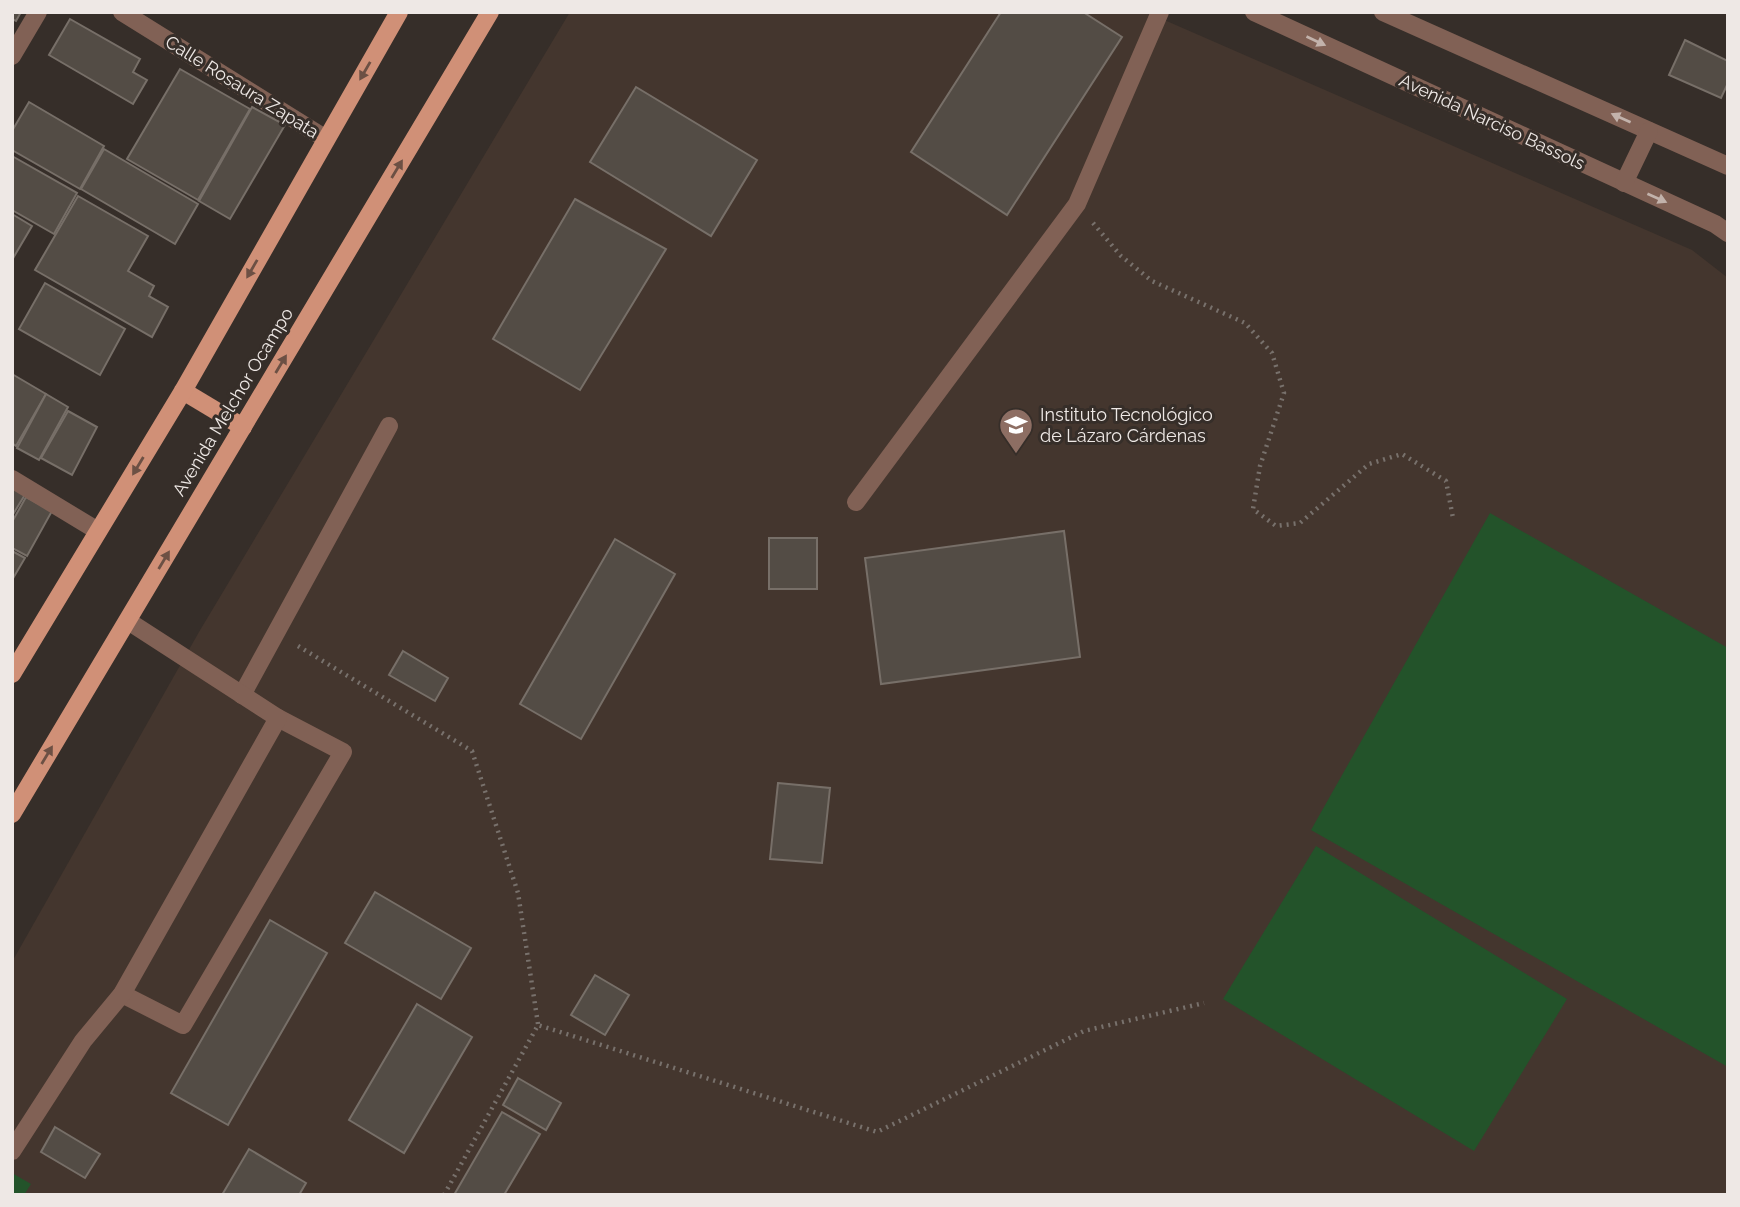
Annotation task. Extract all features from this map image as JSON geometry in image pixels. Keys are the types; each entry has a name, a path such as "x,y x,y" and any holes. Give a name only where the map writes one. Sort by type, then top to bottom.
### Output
{"main road":[{"path":"12,674 183,391 399,12"},
{"name":"Avenida Melchor Ocampo","path":"12,814 490,12"},
{"path":"183,391 243,427"}],"street":[{"path":"12,56 38,12"},
{"name":"Calle Rosaura Zapata","path":"122,12 326,139"},
{"path":"856,502 1077,204 1160,12"},
{"name":"Avenida Narciso Bassols","path":"1254,12 1715,224 1728,233"},
{"path":"1383,12 1728,166"},
{"path":"1624,183 1650,131"},
{"path":"242,695 389,426"},
{"path":"12,479 98,531"},
{"path":"122,994 183,1025 343,752 278,718 128,621"},
{"path":"12,1151 83,1041 122,994 278,718"}],"path":[{"path":"1077,204 1121,256 1152,281 1245,323 1272,353 1284,393 1260,466 1253,509 1276,526 1300,523 1369,464 1402,454 1446,481 1453,518"},
{"path":"276,633 472,751 518,893 538,1025 444,1195"},
{"path":"538,1025 877,1132 1084,1031 1204,1003"}],"shaded area":[{"name":"Instituto Tecnológico de Lázaro Cárdenas","path":"570,12 1146,12 1692,250 1728,278 1728,1195 12,1195 12,962 199,632"}],"green space":[{"path":"1490,513 1728,648 1728,1067 1311,830"},
{"path":"1316,846 1567,999 1474,1151 1223,999"},
{"path":"12,1173 31,1184 24,1195 12,1195"}],"building":[{"path":"12,12 21,12 16,21 12,19"},
{"path":"1001,12 1083,12 1122,37 1007,215 911,152"},
{"path":"70,19 140,59 133,72 147,80 133,104 49,55"},
{"path":"1685,40 1728,61 1728,83 1721,98 1669,75"},
{"path":"180,69 250,109 198,200 127,159"},
{"path":"636,87 757,160 711,236 590,162"},
{"path":"29,102 104,146 80,189 12,150 12,131"},
{"path":"252,107 285,125 230,219 199,201"},
{"path":"104,149 198,204 175,244 81,189"},
{"path":"12,156 77,193 54,234 12,210"},
{"path":"78,196 148,236 128,271 154,286 149,296 168,307 152,337 35,270"},
{"path":"575,199 666,249 580,390 493,339"},
{"path":"12,214 32,226 12,260"},
{"path":"45,283 125,329 100,375 19,329"},
{"path":"12,374 46,394 16,446 12,443"},
{"path":"46,394 68,407 39,460 17,448"},
{"path":"68,411 97,427 72,475 41,458"},
{"path":"12,485 26,493 12,516"},
{"path":"26,497 52,511 27,556 12,548 12,522"},
{"path":"1064,531 1080,657 881,684 865,558"},
{"path":"769,538 817,538 817,589 769,589"},
{"path":"615,539 675,574 581,739 520,704"},
{"path":"12,551 25,558 12,580"},
{"path":"403,651 448,678 435,701 389,675"},
{"path":"778,783 830,788 822,863 770,859"},
{"path":"375,892 471,948 441,999 345,943"},
{"path":"270,920 327,953 228,1125 171,1093"},
{"path":"595,975 629,995 605,1035 571,1015"},
{"path":"417,1004 472,1037 404,1153 349,1120"},
{"path":"518,1078 561,1103 546,1130 503,1105"},
{"path":"502,1112 540,1134 504,1195 454,1195"},
{"path":"55,1127 100,1154 85,1178 41,1152"},
{"path":"249,1149 306,1183 299,1195 222,1195"}],"place":[{"name":"Instituto Tecnológico de Lázaro Cárdenas","path":"1016,455"}]}
